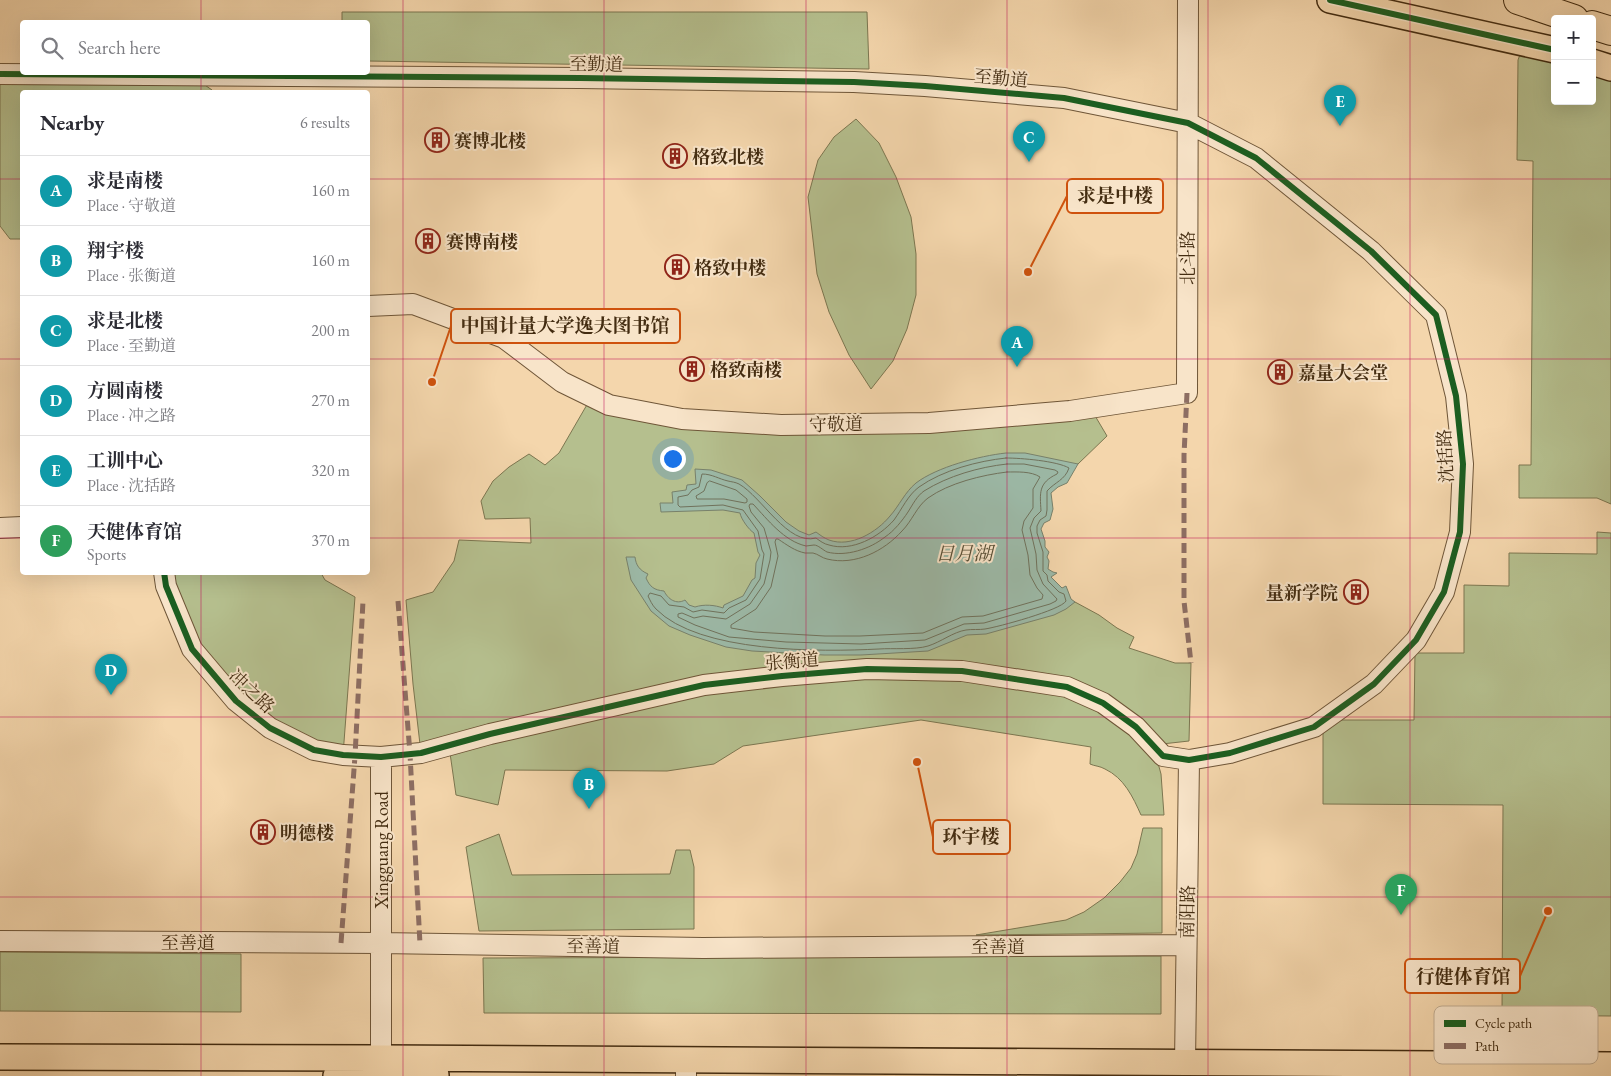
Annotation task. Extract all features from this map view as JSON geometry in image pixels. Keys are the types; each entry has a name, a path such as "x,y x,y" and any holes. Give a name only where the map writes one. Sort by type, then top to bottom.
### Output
{"highway":[{"path":"1518,0 1562,15"},
{"path":"1596,26 1611,31"}],"main road":[{"path":"1330,0 1551,49"},
{"path":"1596,63 1611,68"},
{"path":"0,1057 381,1058 686,1070"},
{"path":"1051,1070 1185,1064 1611,1066"},
{"path":"336,1076 686,1070 1051,1070 1332,1076"}],"street":[{"name":"北斗路","path":"1186,393 1188,0"},
{"name":"至勤道","path":"0,74 20,74"},
{"name":"至勤道","path":"145,75 854,82 1064,98 1188,123"},
{"name":"沈括路","path":"1188,123 1256,158 1371,251 1436,315 1456,396 1463,464 1460,532 1444,592 1416,640 1374,684 1314,727 1230,753 1189,760"},
{"name":"守敬道","path":"370,306 413,304 504,338 562,382 609,405 682,419 781,424 929,422 1070,411 1186,393"},
{"path":"0,528 20,527"},
{"name":"冲之路","path":"164,575 166,586 192,649 236,701 270,728 314,750 343,755 381,757"},
{"name":"张衡道","path":"381,757 421,753 490,734 704,685 867,669 962,671 1067,688 1103,703 1136,727 1163,756 1189,760"},
{"name":"Xingguang Road","path":"381,757 381,1058"},
{"name":"南阳路","path":"1185,1064 1189,760"},
{"name":"至善道","path":"0,941 380,943 693,948 1186,945"}],"green space":[{"path":"342,12 867,12 869,69 370,61 370,20 342,20"},
{"path":"1522,49 1551,59 1551,105 1596,105 1596,73 1611,78 1611,504 1597,498 1519,498 1519,465 1531,465 1533,161 1517,160 1518,60"},
{"path":"0,83 202,83 212,90 20,90 20,239 10,239 0,226"},
{"path":"856,119 879,143 896,177 911,217 916,254 916,295 907,329 893,361 871,389 849,355 829,312 817,274 808,197 818,160 834,137"},
{"path":"592,396 781,425 1091,409 1107,436 1078,464 1027,493 1027,583 1075,602 1134,637 1129,648 1175,663 1191,663 1189,741 1153,745 1161,774 1164,815 1141,815 1131,795 1118,777 1103,768 1090,764 1091,747 921,720 743,746 714,764 667,771 505,770 498,805 456,795 449,746 421,753 406,600 433,592 454,561 459,540 531,543 530,518 485,519 481,501 493,481 509,467 529,454 545,465 559,453"},
{"path":"1597,532 1611,533 1611,1016 1598,1016 1598,1006 1502,1006 1503,805 1323,804 1323,720 1414,720 1415,653 1464,653 1464,585 1509,586 1509,553 1597,554"},
{"path":"165,575 322,575 325,580 355,597 343,755 270,728 192,649"},
{"path":"1143,828 1162,828 1162,933 976,935 1066,920 1084,912 1104,898 1131,868 1137,854"},
{"path":"499,834 512,875 670,874 676,850 690,850 694,867 694,929 479,931 466,847"},
{"path":"0,952 241,954 241,1012 0,1011"},
{"path":"1161,956 1161,1014 484,1013 483,958"}],"water":[{"name":"日月湖","path":"1006,453 1025,453 1078,464 1067,483 1051,493 1053,509 1050,520 1044,523 1041,529 1045,547 1049,552 1047,557 1049,561 1048,569 1057,573 1051,577 1062,588 1066,586 1071,599 1075,602 1054,615 986,634 967,635 928,651 824,655 752,651 726,647 669,626 651,611 631,580 626,557 635,557 638,567 648,574 646,578 651,586 664,591 673,600 678,602 685,600 689,605 695,607 709,605 723,608 724,605 743,596 755,578 756,563 760,555 754,533 740,513 723,510 661,512 660,503 673,503 672,492 686,490 687,485 696,484 695,469 711,470 742,480 786,522 799,531 809,535 816,532 829,540 846,542 863,537 878,528 885,522 912,487 925,477 959,463"}],"marked path":[{"path":"1187,393 1184,455 1184,601 1191,663"},
{"path":"341,943 355,756 363,601"},
{"path":"398,601 410,754 420,944"}],"cycle path":[{"path":"1330,0 1551,49"},
{"path":"0,74 20,74"},
{"path":"145,75 854,82 1064,98 1188,123 1256,158 1371,251 1436,315 1456,396 1463,464 1460,532 1444,592 1416,640 1374,684 1314,727 1230,753 1189,760 1163,756 1136,727 1103,703 1067,687 962,671 867,669 704,685 490,734 421,753 381,757 343,755 314,750 270,728 236,701 192,649 166,586 164,575"}],"place":[{"name":"工训中心","path":"1340,126"},
{"name":"赛博北楼","path":"437,140"},
{"name":"格致北楼","path":"675,156"},
{"name":"求是北楼","path":"1029,162"},
{"name":"赛博南楼","path":"428,241"},
{"name":"格致中楼","path":"677,267"},
{"name":"求是中楼","path":"1028,272"},
{"name":"求是南楼","path":"1017,367"},
{"name":"格致南楼","path":"692,369"},
{"name":"嘉量大会堂","path":"1280,372"},
{"name":"中国计量大学逸夫图书馆","path":"432,382"},
{"name":"量新学院","path":"1356,592"},
{"name":"方圆南楼","path":"111,695"},
{"name":"环宇楼","path":"917,762"},
{"name":"翔宇楼","path":"589,809"},
{"name":"明德楼","path":"263,832"},
{"name":"行健体育馆","path":"1548,911"},
{"name":"天健体育馆","path":"1401,915"}]}
